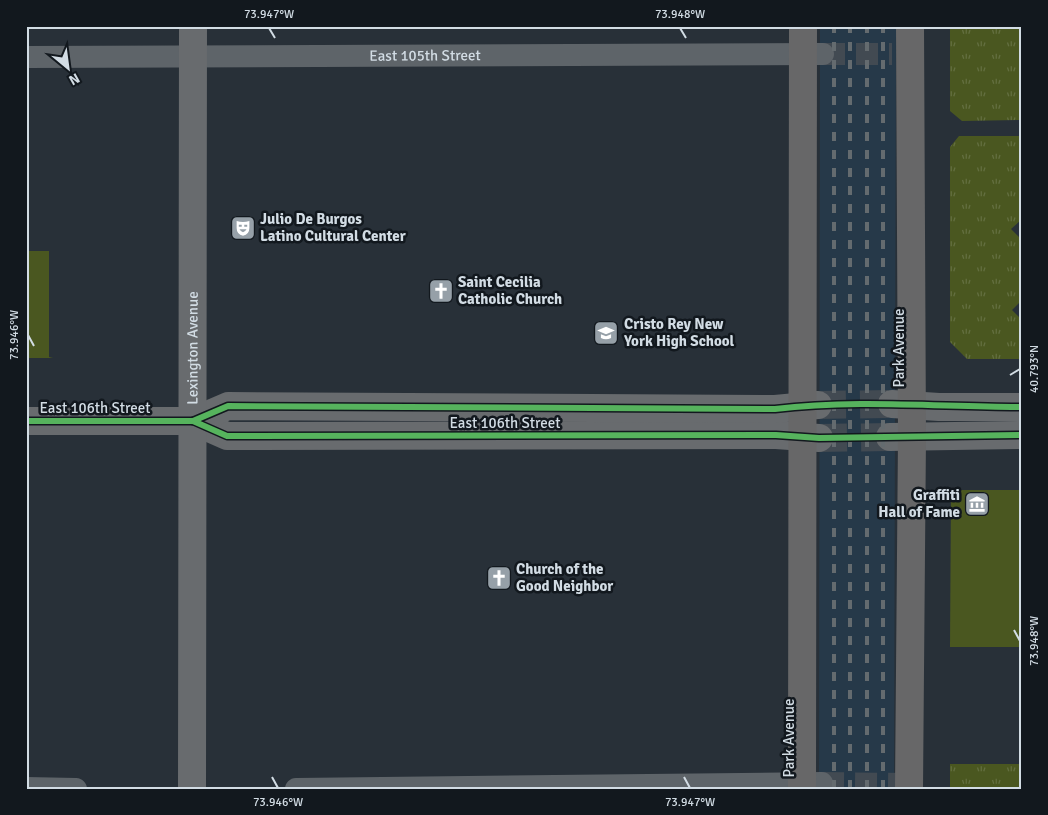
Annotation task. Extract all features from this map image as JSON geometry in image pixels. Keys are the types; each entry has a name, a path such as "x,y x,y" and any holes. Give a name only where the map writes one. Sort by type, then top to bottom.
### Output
{"main road":[{"name":"Lexington Avenue","path":"192,789 193,26"},
{"name":"Park Avenue","path":"803,26 813,54 809,785"},
{"name":"Park Avenue","path":"909,789 901,437 901,54 910,26"},
{"name":"East 106th Street","path":"26,421 193,421 228,406 775,409 810,405"},
{"path":"902,405 1022,407"},
{"name":"East 106th Street","path":"193,421 227,436 776,435 810,437"},
{"path":"901,437 1022,435"}],"street":[{"name":"East 105th Street","path":"26,56 193,58 813,54"},
{"path":"296,789 809,785"},
{"path":"26,788 76,789"}],"shaded area":[{"path":"820,26 896,26 894,789 819,789"}],"green space":[{"path":"950,26 1022,26 1022,120 962,121 950,111"},
{"path":"959,136 1022,136 1022,219 1011,229 1022,240 1022,300 1012,310 1022,320 1022,359 967,359 950,342 950,147"},
{"path":"26,251 49,251 49,357 53,358 26,358"},
{"path":"951,490 1022,490 1022,647 950,647"},
{"path":"950,764 1022,764 1022,789 950,789"}],"tunnel":[{"path":"823,54 892,54"},
{"path":"818,405 892,404"},
{"path":"819,438 890,437"},
{"path":"822,783 909,784"}],"railway":[{"path":"834,26 834,789"},
{"path":"850,26 850,789"},
{"path":"867,26 867,789"},
{"path":"883,26 883,789"}],"cycle path":[{"path":"193,421 228,406 775,409 837,404 868,404 1022,407"},
{"path":"26,421 193,421 227,436 776,435 819,438 1022,435"}],"place":[{"name":"Julio De Burgos Latino Cultural Center","path":"243,228"},
{"name":"Saint Cecilia Catholic Church","path":"441,291"},
{"name":"Cristo Rey New York High School","path":"606,333"},
{"name":"Graffiti Hall of Fame","path":"977,504"},
{"name":"Church of the Good Neighbor","path":"499,578"}]}
